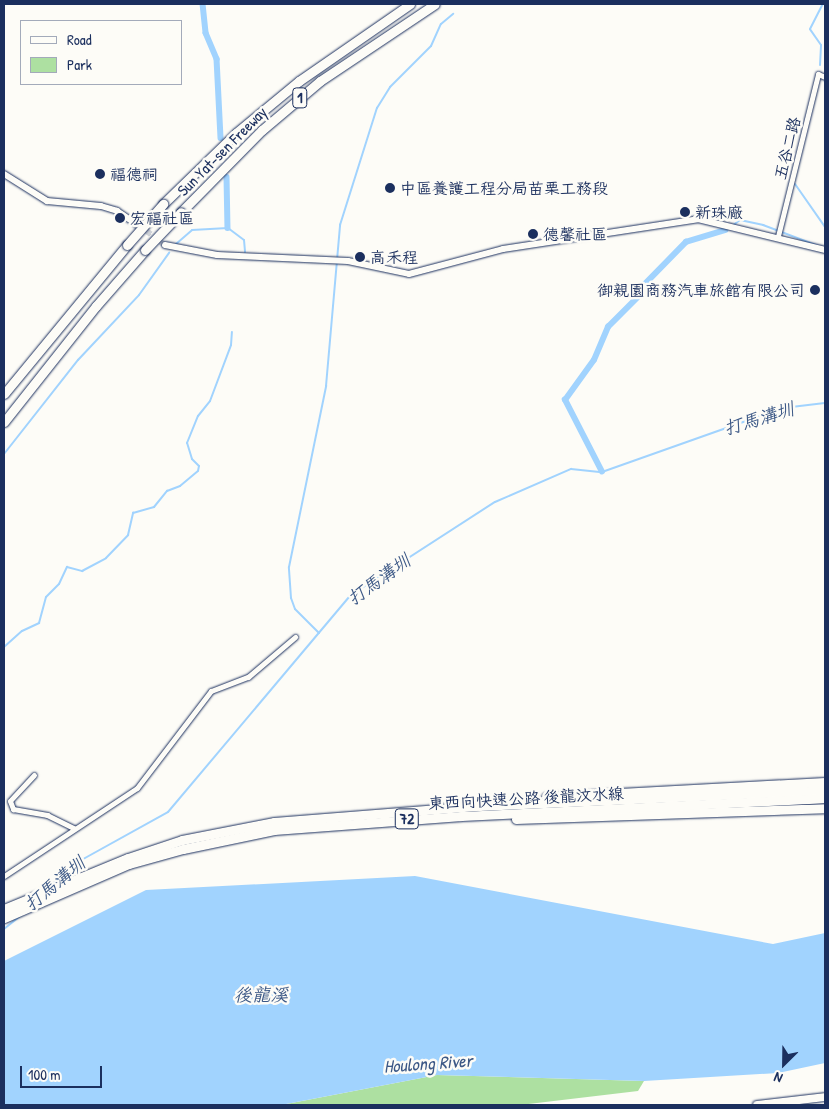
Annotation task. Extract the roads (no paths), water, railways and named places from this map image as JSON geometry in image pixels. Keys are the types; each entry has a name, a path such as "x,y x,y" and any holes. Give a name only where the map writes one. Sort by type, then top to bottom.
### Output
{"highway":[{"name":"Sun Yat-sen Freeway","path":"4,394 127,245 164,204 236,133 292,87 410,4"},
{"name":"Sun Yat-sen Freeway","path":"4,422 96,306 145,250 262,130 320,81 435,4"},
{"path":"479,806 501,801 616,792 825,782"},
{"name":"東西向快速公路 後龍汶水線","path":"4,909 128,858 221,831 305,818 479,806 825,790"},
{"name":"東西向快速公路 後龍汶水線","path":"4,918 129,864 222,840 334,824 825,798"},
{"path":"461,816 558,818 825,808"}],"main road":[{"path":"757,1105 778,1105 825,1097"}],"street":[{"name":"五谷二路","path":"779,234 818,74 825,77"},
{"path":"4,174 47,201 101,206 117,211 138,225"},
{"path":"165,246 217,255 337,260 408,274 503,249 637,226 698,219 779,234 825,250"},
{"path":"4,876 137,788 211,691 248,677 295,637"},
{"path":"34,775 10,801 13,809 47,815 74,828"}],"water":[{"name":"後龍溪","path":"415,876 773,944 825,933 825,1063 778,1073 644,1081 437,1075 281,1105 4,1105 4,961 146,890"}],"waterway":[{"path":"203,4 206,33 217,59 221,138"},
{"path":"820,65 821,45 810,29 823,4"},
{"path":"319,633 295,609 291,598 289,567 326,386 340,225 377,108 390,87 431,46 441,24 453,14"},
{"path":"227,177 228,228"},
{"path":"795,184 825,227"},
{"path":"732,226 740,220 763,225 816,245"},
{"path":"176,244 192,230 228,228 244,240 245,252"},
{"path":"602,472 565,400 594,360 608,327 639,296 644,285 686,242 725,230"},
{"path":"4,454 78,360 139,295 169,253"},
{"path":"4,647 22,631 39,623 46,597 59,584 67,567 82,571 106,558 128,535 133,513 154,507 167,491 180,486 198,471 199,466 192,459 187,443 198,416 210,401 231,345 232,332"},
{"name":"打馬溝圳","path":"53,884 76,863 168,812 351,595 495,502 571,469 602,472 783,408 825,403"},
{"name":"打馬溝圳","path":"4,929 21,915"}],"tunnel":[{"path":"139,225 165,245"}],"place":[{"name":"福德祠","path":"100,174"},
{"name":"中區養護工程分局苗栗工務段","path":"390,188"},
{"name":"新珠廠","path":"685,212"},
{"name":"宏福社區","path":"120,218"},
{"name":"德馨社區","path":"533,234"},
{"name":"高禾程","path":"360,257"},
{"name":"御親園商務汽車旅館有限公司","path":"815,290"}],"water label":[{"name":"Houlong River","path":"428,1064"}]}
